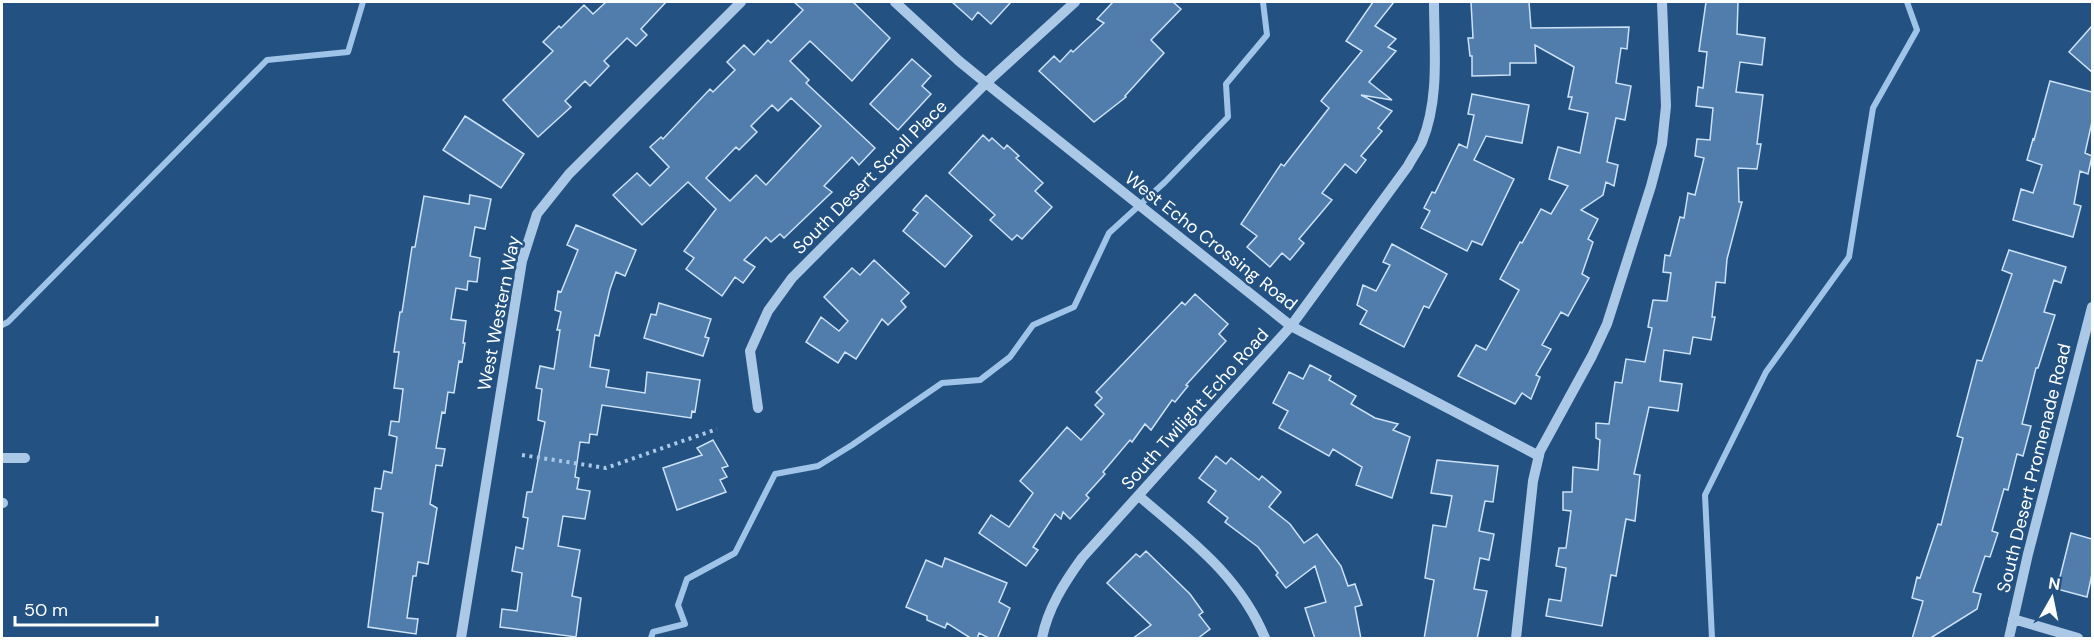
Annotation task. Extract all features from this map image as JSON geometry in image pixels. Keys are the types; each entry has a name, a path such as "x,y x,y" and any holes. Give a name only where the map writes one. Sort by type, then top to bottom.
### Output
{"street":[{"name":"West Western Way","path":"461,639 522,261 537,214 569,174 741,2"},
{"name":"West Echo Crossing Road","path":"895,2 959,61 1292,326 1539,456"},
{"name":"South Desert Scroll Place","path":"758,408 750,351 768,311 792,278 986,83 1075,2"},
{"name":"South Twilight Echo Road","path":"1042,639 1045,624 1066,581 1082,558 1292,326 1408,166 1421,142 1428,122 1435,83 1434,2"},
{"path":"1516,639 1533,481 1539,456 1607,324 1662,144 1666,106 1662,2"},
{"name":"South Desert Promenade Road","path":"2009,639 2028,554 2092,311"},
{"path":"2,458 25,458"},
{"path":"1139,496 1204,553 1234,583 1257,619 1265,639"},
{"path":"2013,619 2078,639"}],"path":[{"path":"522,455 606,468 717,429"}],"building":[{"path":"606,2 666,2 641,29 647,35 636,46 627,38 604,61 609,66 590,86 585,81 565,101 571,107 538,137 503,100 553,51 543,42 559,26 561,28 584,5 593,14"},
{"path":"794,2 853,2 890,38 852,81 810,41 790,61 809,80 806,83 875,148 859,165 852,157 824,186 832,192 784,238 780,234 771,242 766,237 744,260 755,267 743,283 735,277 722,296 686,269 694,258 684,251 716,209 688,182 642,225 613,195 637,173 650,186 669,167 650,147 661,137 663,139 710,89 713,92 735,70 727,62 744,45 754,55 768,40 771,43 803,10","holes":["791,98 821,126 766,185 756,175 730,201 706,178 736,147 739,150 757,132 751,126 772,105 778,111"]},
{"path":"952,2 1011,2 991,24 978,12 972,20"},
{"path":"1113,2 1173,2 1181,9 1151,40 1164,53 1126,97 1094,122 1039,71 1054,56 1060,62 1071,50 1073,52 1104,23 1097,19"},
{"path":"1373,2 1394,2 1375,26 1396,39 1388,47 1396,51 1369,82 1392,100 1361,95 1392,111 1378,128 1382,131 1361,156 1366,160 1356,173 1345,164 1322,193 1332,200 1299,239 1304,243 1290,260 1282,253 1270,267 1247,247 1257,236 1241,224 1281,164 1284,166 1329,108 1321,101 1362,51 1346,41"},
{"path":"1471,2 1529,2 1531,28 1629,27 1627,49 1621,48 1616,83 1631,86 1625,120 1616,118 1607,162 1618,165 1614,186 1606,182 1603,195 1581,210 1598,219 1588,239 1593,242 1582,274 1589,278 1568,316 1561,312 1542,345 1551,349 1536,375 1540,377 1531,399 1522,393 1515,404 1458,376 1476,345 1486,350 1519,290 1500,279 1541,209 1551,214 1568,186 1549,179 1558,147 1580,153 1588,113 1569,109 1572,97 1568,97 1574,67 1535,45 1536,63 1510,63 1510,75 1472,76 1472,56 1470,56 1468,38 1473,38"},
{"path":"1706,2 1738,2 1737,34 1765,38 1762,65 1740,62 1736,92 1763,95 1757,144 1761,144 1757,169 1738,168 1739,202 1742,202 1727,259 1725,283 1716,282 1712,317 1715,317 1711,340 1693,337 1690,354 1664,350 1660,381 1682,384 1678,411 1649,407 1634,474 1640,475 1635,521 1626,519 1616,576 1611,575 1602,626 1546,616 1549,599 1561,601 1566,568 1556,566 1559,548 1566,548 1571,511 1563,510 1563,492 1572,492 1573,467 1598,470 1600,440 1596,438 1596,423 1609,424 1615,382 1622,383 1626,359 1645,362 1652,328 1648,327 1653,300 1667,301 1671,273 1663,272 1665,255 1670,256 1680,217 1684,218 1688,193 1695,195 1704,158 1695,156 1697,139 1710,140 1713,108 1696,106 1698,87 1703,88 1707,52 1699,51"},
{"path":"2092,26 2092,72 2069,52"},
{"path":"912,59 931,76 922,86 931,94 898,130 870,104"},
{"path":"2050,81 2092,92 2092,122 2085,153 2092,156 2088,174 2080,171 2074,204 2081,206 2073,237 2013,220 2021,189 2033,193 2042,165 2027,160"},
{"path":"1472,94 1529,105 1522,143 1486,136 1474,160 1514,179 1482,245 1472,241 1467,251 1421,228 1430,211 1424,208 1432,192 1435,193 1459,144 1467,148 1474,115 1468,114"},
{"path":"465,116 524,154 501,188 443,150"},
{"path":"983,135 989,141 992,138 1004,149 1007,145 1019,156 1016,158 1043,183 1035,191 1052,207 1022,239 1017,235 1012,240 990,220 995,215 949,173"},
{"path":"470,195 491,199 485,229 475,227 470,256 480,258 477,282 468,281 467,290 456,288 451,319 466,321 463,343 465,343 462,362 459,361 454,393 448,392 445,413 442,412 436,448 445,449 442,466 436,465 430,504 437,508 428,564 418,562 416,576 413,576 407,618 418,619 416,634 368,627 383,513 372,511 375,488 381,489 384,471 392,473 397,437 389,435 391,421 399,422 403,389 394,388 399,352 394,352 412,247 415,247 424,196 469,204"},
{"path":"926,195 972,236 945,267 903,231 918,213 913,210"},
{"path":"576,225 636,250 625,276 616,272 599,336 595,335 590,367 609,370 606,387 645,393 647,372 700,380 695,412 692,411 691,418 602,405 597,435 590,434 589,443 580,442 575,477 579,478 577,489 590,491 585,519 563,516 558,546 580,550 572,596 581,598 576,637 500,627 502,609 517,611 522,573 512,571 516,547 523,549 528,518 523,517 527,492 532,492 545,422 538,420 542,389 536,388 540,366 554,369 561,312 555,310 558,291 561,292 578,250 567,245"},
{"path":"1392,244 1447,274 1429,308 1424,306 1404,347 1360,324 1367,311 1357,305 1363,285 1376,291 1390,265 1383,262"},
{"path":"2009,250 2066,267 2061,283 2054,280 2044,312 2055,315 2038,368 2036,368 2022,424 2031,426 2023,456 2017,454 2008,490 2004,489 1992,531 1998,533 1990,557 1985,556 1973,592 1981,594 1977,609 1929,639 1912,639 1923,601 1912,598 1917,577 1920,578 1938,524 1941,525 1963,438 1957,436 1977,360 1982,361 2012,274 2002,270"},
{"path":"874,260 909,293 901,301 906,307 888,325 882,319 856,359 845,352 838,363 806,342 821,317 839,331 848,321 824,297 852,268 860,275"},
{"path":"1195,294 1228,324 1219,334 1226,341 1186,385 1188,386 1175,402 1172,400 1151,430 1145,424 1132,442 1130,440 1086,495 1089,498 1070,519 1063,512 1061,519 1055,514 1033,547 1038,550 1026,566 979,533 991,515 1009,527 1033,493 1020,481 1067,427 1081,440 1104,414 1095,405 1102,398 1096,392 1182,302 1185,305"},
{"path":"659,303 711,319 705,337 709,338 703,356 644,338 651,314 656,315"},
{"path":"1310,365 1331,376 1329,380 1356,396 1351,404 1375,418 1398,424 1393,430 1410,437 1392,498 1356,485 1362,467 1333,449 1329,456 1279,428 1288,411 1273,403 1289,372 1303,379"},
{"path":"713,440 728,466 722,468 727,477 720,480 726,492 677,510 663,468 702,455 697,448"},
{"path":"1216,456 1226,464 1231,458 1259,480 1262,476 1281,492 1269,507 1290,524 1304,543 1317,534 1341,566 1348,586 1355,584 1362,605 1355,607 1361,639 1315,639 1305,608 1326,602 1315,566 1286,588 1276,575 1278,573 1258,547 1225,522 1228,518 1208,502 1216,491 1199,478"},
{"path":"1437,460 1498,466 1493,502 1485,501 1479,531 1494,534 1489,560 1480,558 1474,589 1487,591 1477,639 1424,639 1434,580 1425,578 1433,525 1446,527 1452,496 1431,493"},
{"path":"2071,533 2092,539 2092,574 2087,597 2057,589"},
{"path":"1146,551 1190,594 1203,612 1199,615 1210,629 1197,639 1132,639 1151,625 1107,583 1136,554 1140,557"},
{"path":"945,558 1007,583 999,602 1010,608 997,639 991,639 979,633 977,639 972,639 947,623 945,628 927,620 927,616 906,607 926,560 942,567"}],"waterway":[{"path":"2,325 8,322 267,60 348,52 363,2"},
{"path":"651,638 653,632 685,624 678,605 687,579 735,553 775,474 818,466 942,383 980,380 1010,357 1033,325 1074,307 1109,233 1165,182 1228,117 1226,84 1267,35 1263,2"},
{"path":"1712,638 1705,495 1766,372 1849,257 1873,108 1917,30 1907,2"}]}
